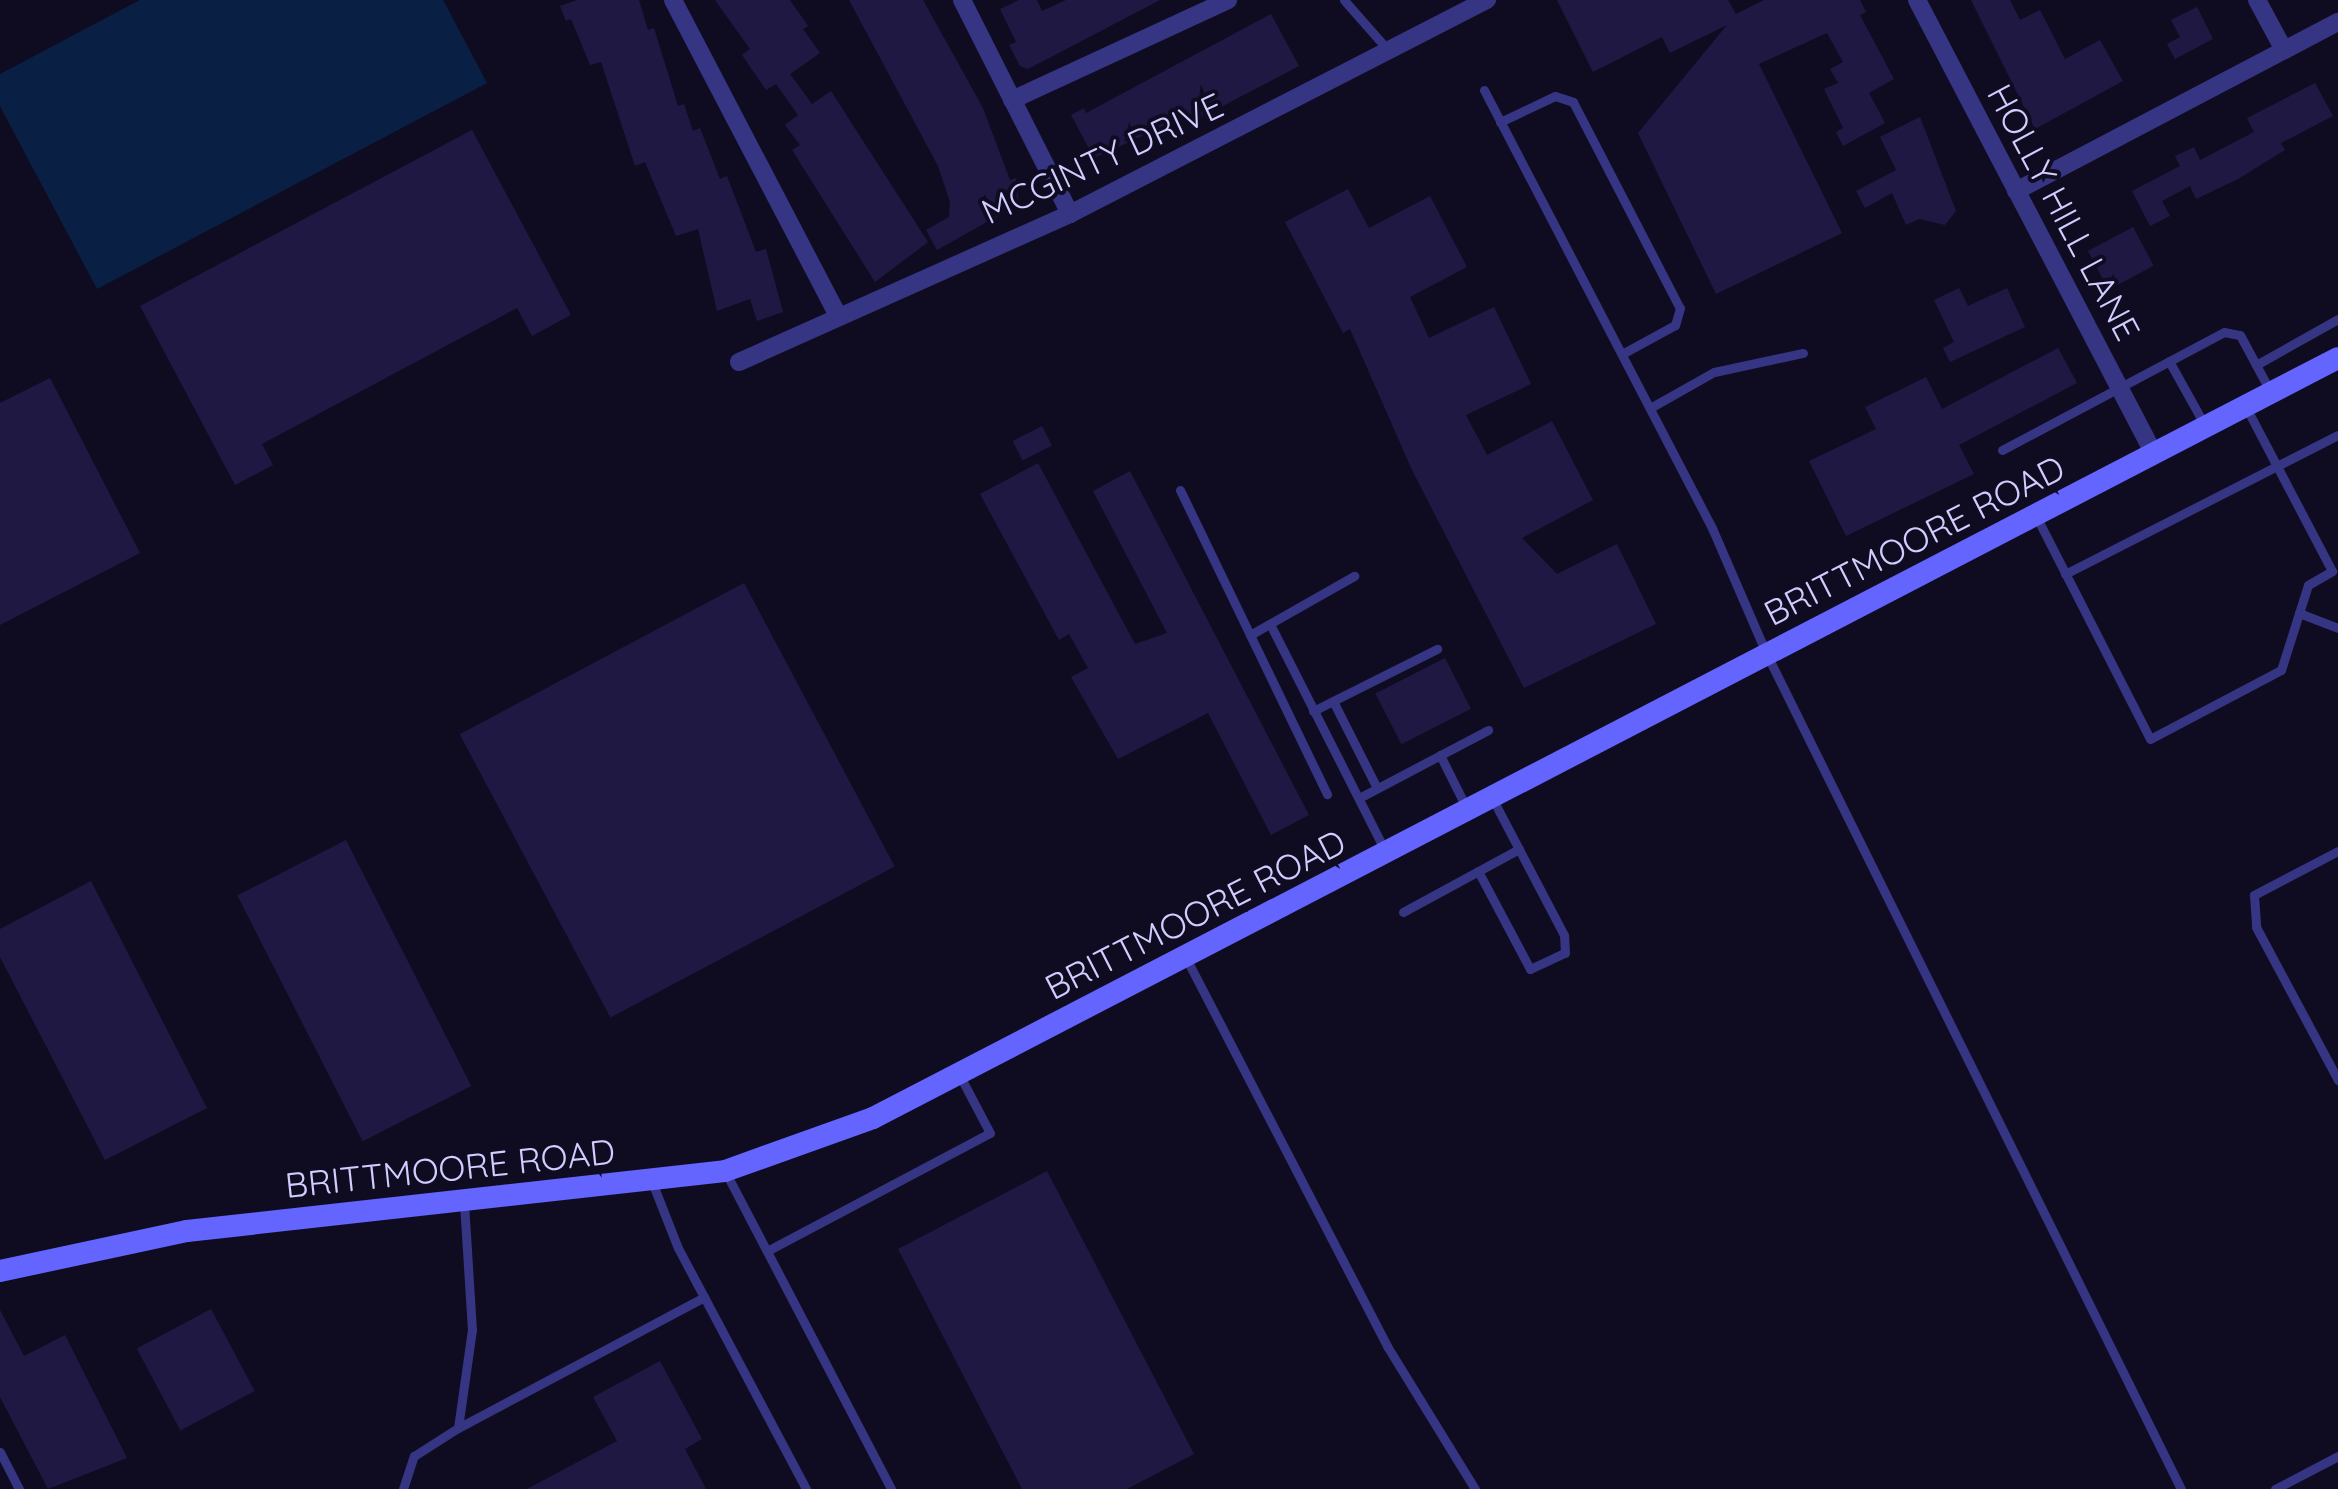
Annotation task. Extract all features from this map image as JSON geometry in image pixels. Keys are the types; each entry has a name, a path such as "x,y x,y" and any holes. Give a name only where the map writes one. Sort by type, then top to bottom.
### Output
{"main road":[{"name":"BRITTMOORE ROAD","path":"0,1271 187,1231 652,1182 725,1170 873,1118 2338,358"}],"street":[{"path":"674,0 837,314"},
{"path":"962,0 1070,214"},
{"path":"1012,100 1228,0"},
{"name":"MCGINTY DRIVE","path":"739,362 837,314 1070,214 1487,0"},
{"name":"HOLLY HILL LANE","path":"1917,0 2154,454"},
{"path":"2257,0 2284,50"},
{"path":"2016,191 2338,22"}],"lane":[{"path":"1344,0 1390,52"},
{"path":"1484,90 1650,408 1767,656 2181,1489"},
{"path":"1500,122 1556,96 1573,102 1680,308 1675,325 1622,354"},
{"path":"2256,365 2338,319"},
{"path":"2002,450 2169,360 2234,331 2271,393"},
{"path":"1650,408 1714,372 1803,353"},
{"path":"2169,360 2206,427"},
{"path":"2036,516 2150,739 2281,670 2308,584 2335,569 2246,406"},
{"path":"2066,574 2338,435"},
{"path":"1180,490 1327,794"},
{"path":"1250,635 1354,576"},
{"path":"2299,613 2338,628"},
{"path":"1270,624 1386,854"},
{"path":"1313,712 1436,649"},
{"path":"1333,701 1377,788"},
{"path":"1358,798 1488,730"},
{"path":"1440,755 1468,811"},
{"path":"1478,871 1523,961 1539,969 1565,953 1567,945 1492,798"},
{"path":"1403,912 1518,849"},
{"path":"2338,851 2254,895 2256,927 2338,1080"},
{"path":"1186,958 1387,1346 1475,1489"},
{"path":"766,1252 990,1132 960,1076"},
{"path":"725,1170 890,1489"},
{"path":"652,1182 704,1298 806,1489"},
{"path":"458,1428 472,1330 464,1202"},
{"path":"403,1489 414,1456 458,1428 704,1298"},
{"path":"0,1452 19,1489"},
{"path":"2275,1489 2294,1484 2338,1456"}],"water":[{"path":"140,0 443,0 487,83 97,289 0,106 0,74"}],"building":[{"path":"577,0 639,0 648,30 654,28 678,106 684,104 693,131 700,128 720,179 727,176 756,252 766,249 783,312 757,321 750,299 717,311 698,229 676,236 645,162 635,166 601,62 590,65 571,19 566,21 560,6"},
{"path":"715,0 790,0 808,26 803,29 820,53 790,74 812,104 831,91 928,242 875,282 792,150 800,145 785,125 798,115 776,84 766,90 742,55 750,49"},
{"path":"849,0 923,0 983,108 1010,180 1016,178 1019,204 937,250 926,230 949,217 950,202 938,166"},
{"path":"1019,0 1037,0 1042,11 1066,0 1160,0 1028,69 1020,66 1009,45 1016,42 1000,9"},
{"path":"1557,0 1728,0 1736,14 1764,0 1860,0 1866,12 1860,15 1894,79 1869,93 1885,123 1843,146 1836,132 1843,128 1824,89 1838,83 1830,69 1843,62 1827,33 1759,64 1842,233 1716,294 1638,133 1727,25 1670,53 1662,37 1593,72"},
{"path":"1971,0 2010,0 2020,20 2040,10 2065,59 2100,40 2123,81 2035,129"},
{"path":"2197,7 2213,39 2175,59 2167,44 2180,37 2171,20"},
{"path":"1271,14 1299,66 1194,121 1190,114 1094,158 1071,115 1084,108 1086,113"},
{"path":"2315,83 2333,116 2281,143 2285,150 2238,179 2196,199 2190,186 2162,201 2170,216 2150,226 2132,191 2180,166 2175,156 2194,147 2200,160 2254,132 2247,118"},
{"path":"1920,117 1956,211 1945,225 1919,219 1906,225 1892,193 1865,208 1856,191 1896,170 1880,137"},
{"path":"472,130 571,315 532,336 517,308 262,444 273,465 235,485 140,306"},
{"path":"1348,189 1369,228 1430,196 1467,267 1410,297 1429,338 1494,307 1531,384 1466,415 1487,455 1552,421 1593,500 1522,538 1557,574 1617,544 1656,624 1524,688 1412,470 1350,329 1343,333 1285,222"},
{"path":"2133,227 2154,266 2109,290 2088,251"},
{"path":"1959,288 1968,306 2007,288 2025,327 1950,362 1943,348 1954,342 1934,300"},
{"path":"2058,348 2077,383 1959,445 1974,474 1846,536 1809,461 1876,429 1865,407 1926,377 1942,409"},
{"path":"50,378 140,553 0,625 0,403"},
{"path":"1042,426 1052,446 1023,461 1013,441"},
{"path":"1038,463 1135,644 1167,633 1093,491 1130,471 1309,815 1271,835 1208,713 1118,759 1071,677 1088,668 1069,634 1059,640 980,494"},
{"path":"744,583 895,866 610,1018 460,734"},
{"path":"1445,658 1471,709 1401,744 1376,693"},
{"path":"346,840 471,1086 363,1141 237,895"},
{"path":"91,881 207,1108 105,1160 0,957 0,929"},
{"path":"1047,1171 1194,1454 1127,1489 1022,1489 898,1249"},
{"path":"211,1309 255,1391 180,1431 137,1348"},
{"path":"0,1310 24,1356 65,1335 127,1458 48,1489 0,1397"},
{"path":"660,1361 702,1439 685,1449 706,1489 527,1489 617,1441 593,1397"}]}
